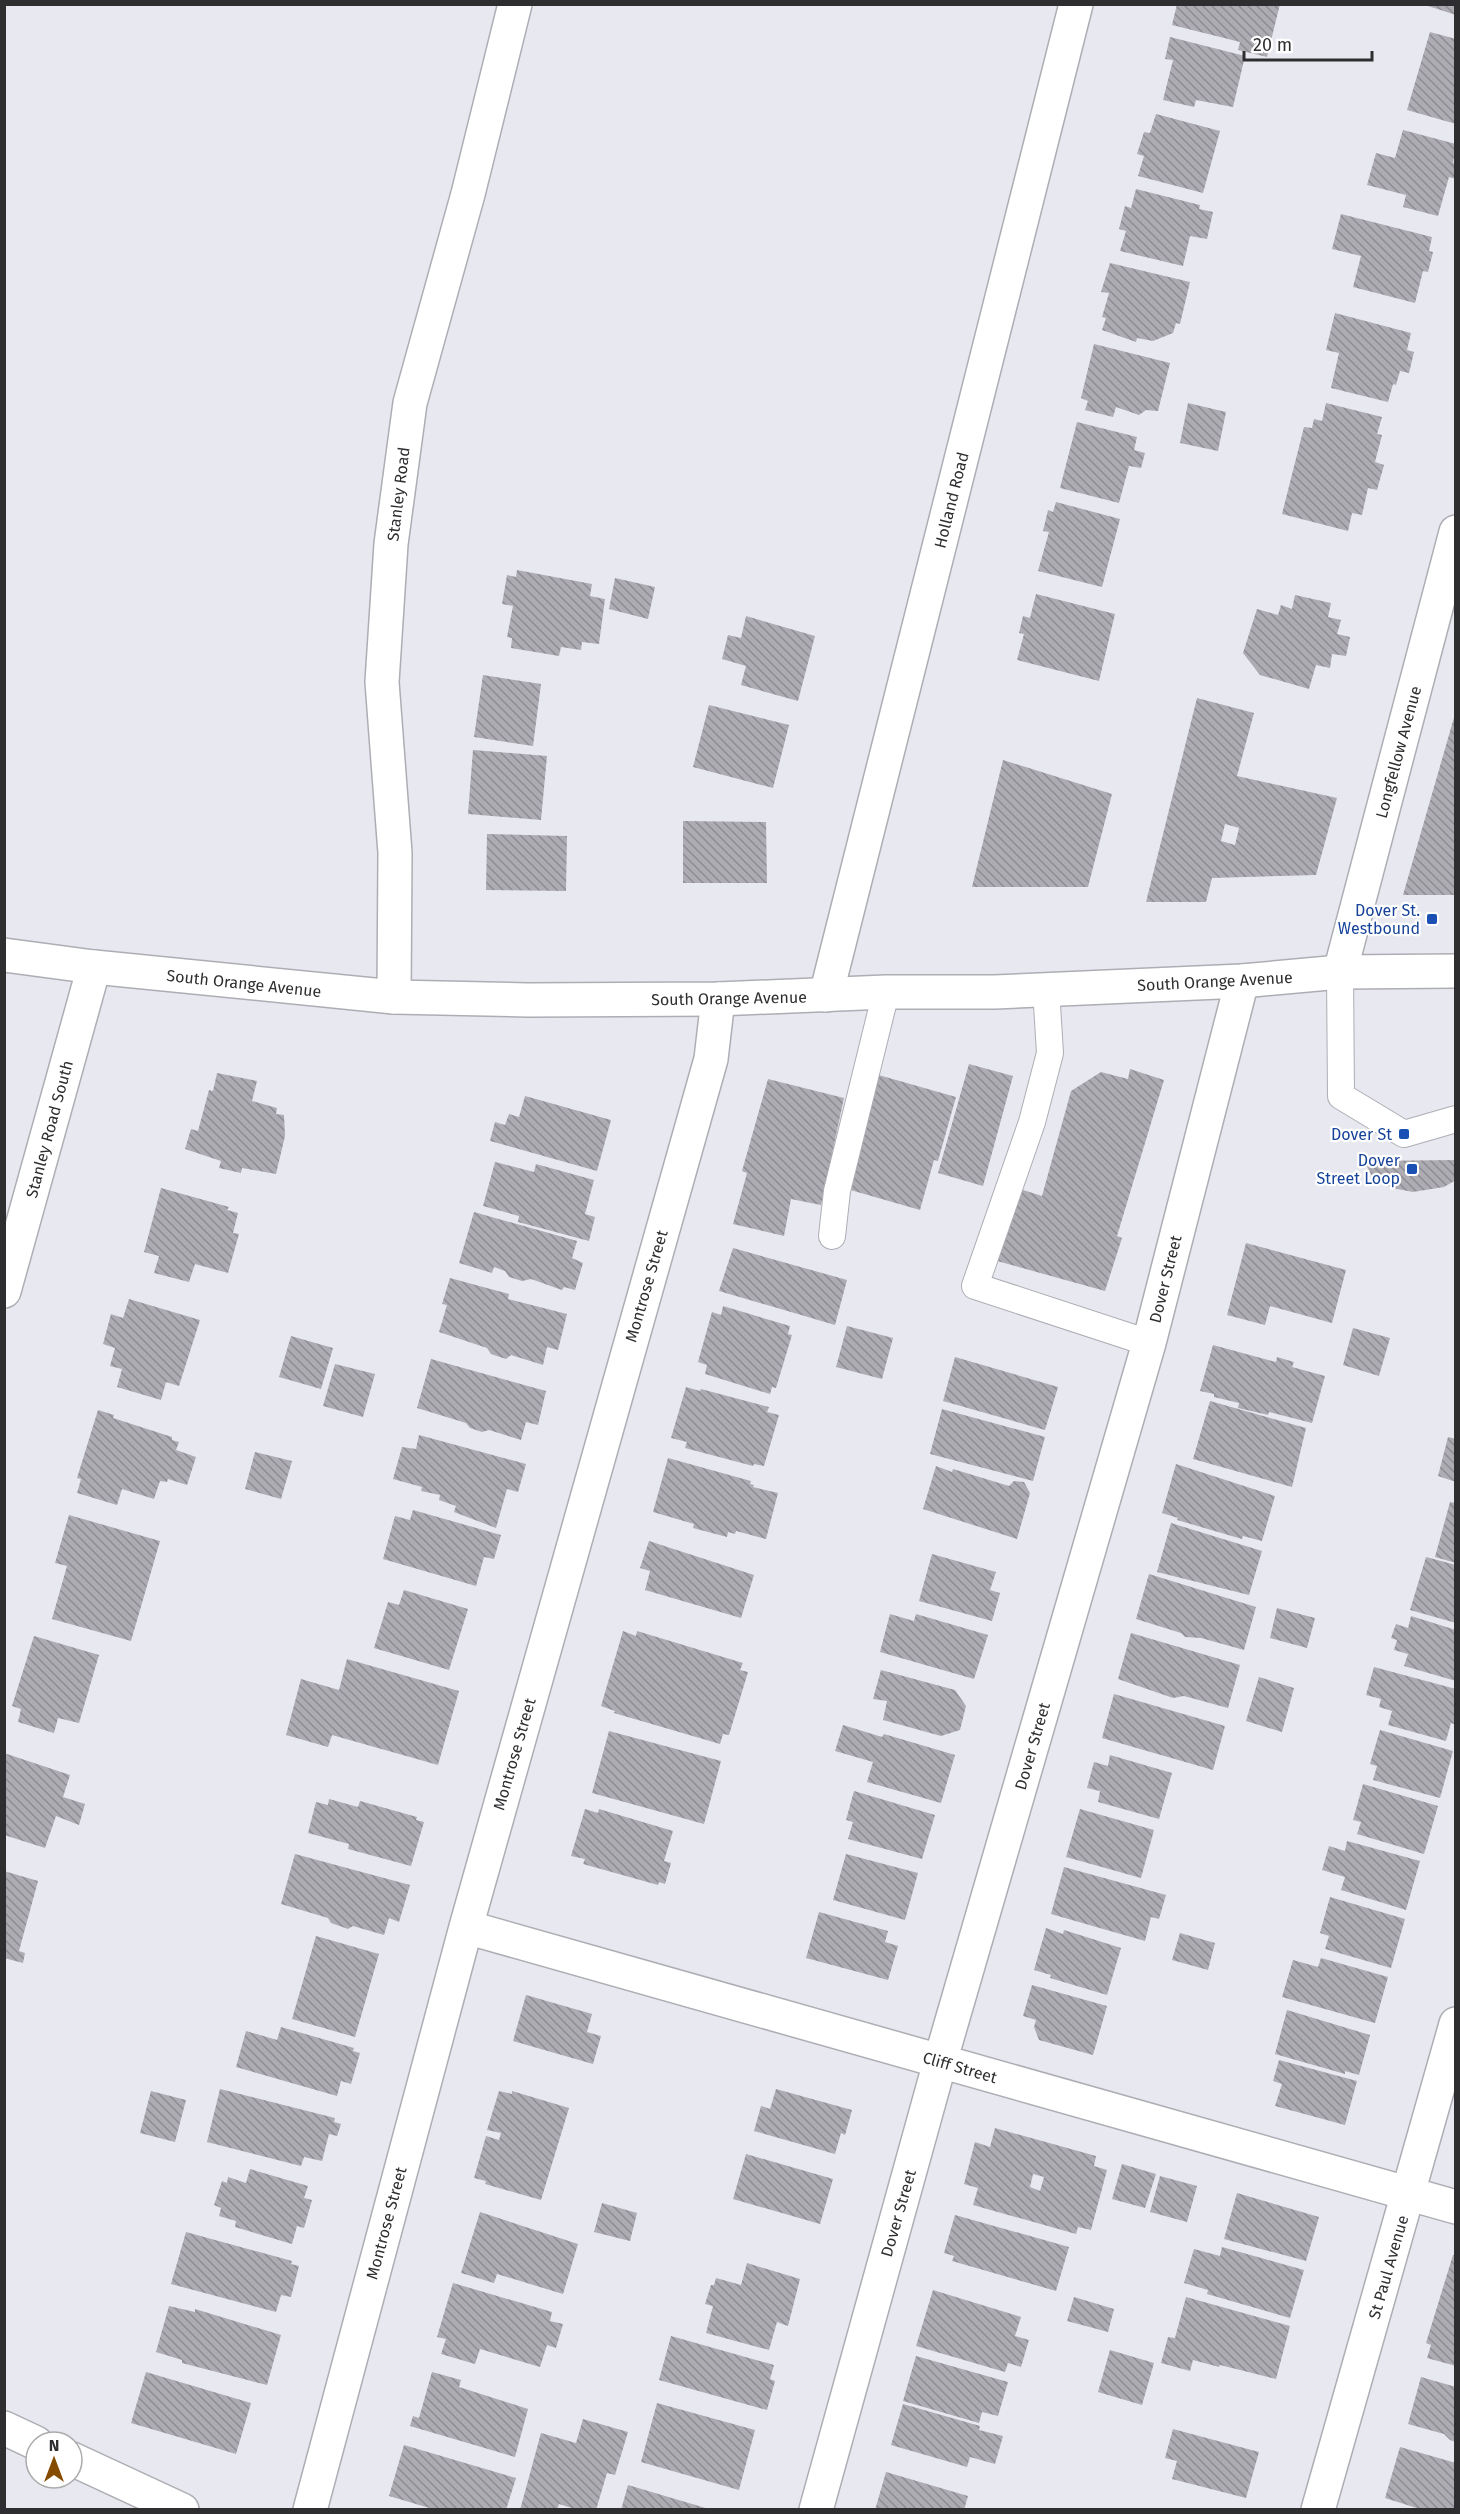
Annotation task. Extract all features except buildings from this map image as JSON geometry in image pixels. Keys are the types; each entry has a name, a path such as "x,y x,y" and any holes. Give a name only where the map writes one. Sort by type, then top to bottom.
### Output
{"street":[{"name":"Stanley Road","path":"394,997 395,853 382,681 391,544 410,403 468,194 515,4"},
{"name":"Holland Road","path":"826,995 1076,4"},
{"name":"Longfellow Avenue","path":"1340,972 1455,532"},
{"name":"South Orange Avenue","path":"4,955 94,968 394,997 528,1000 717,999 886,992 995,992 1242,981 1340,972 1455,971"},
{"name":"Stanley Road South","path":"4,1291 94,968"},
{"name":"Dover Street","path":"816,2510 940,2062 1149,1343 1242,981"},
{"name":"Montrose Street","path":"310,2510 466,1926 711,1059 717,999"},
{"name":"Cliff Street","path":"466,1926 1455,2207"},
{"name":"St Paul Avenue","path":"1318,2510 1455,2025"},
{"path":"4,2428 24,2437"},
{"path":"84,2465 182,2510"}],"lane":[{"path":"1340,972 1341,1096 1404,1134 1455,1119"},
{"path":"1046,989 1050,1053 1032,1122 975,1286 1149,1343"},
{"path":"832,1236 837,1191 886,992"}],"place":[{"name":"Dover St. Westbound","path":"1432,919"},
{"name":"Dover St","path":"1404,1134"},
{"name":"Dover Street Loop","path":"1412,1169"}]}
